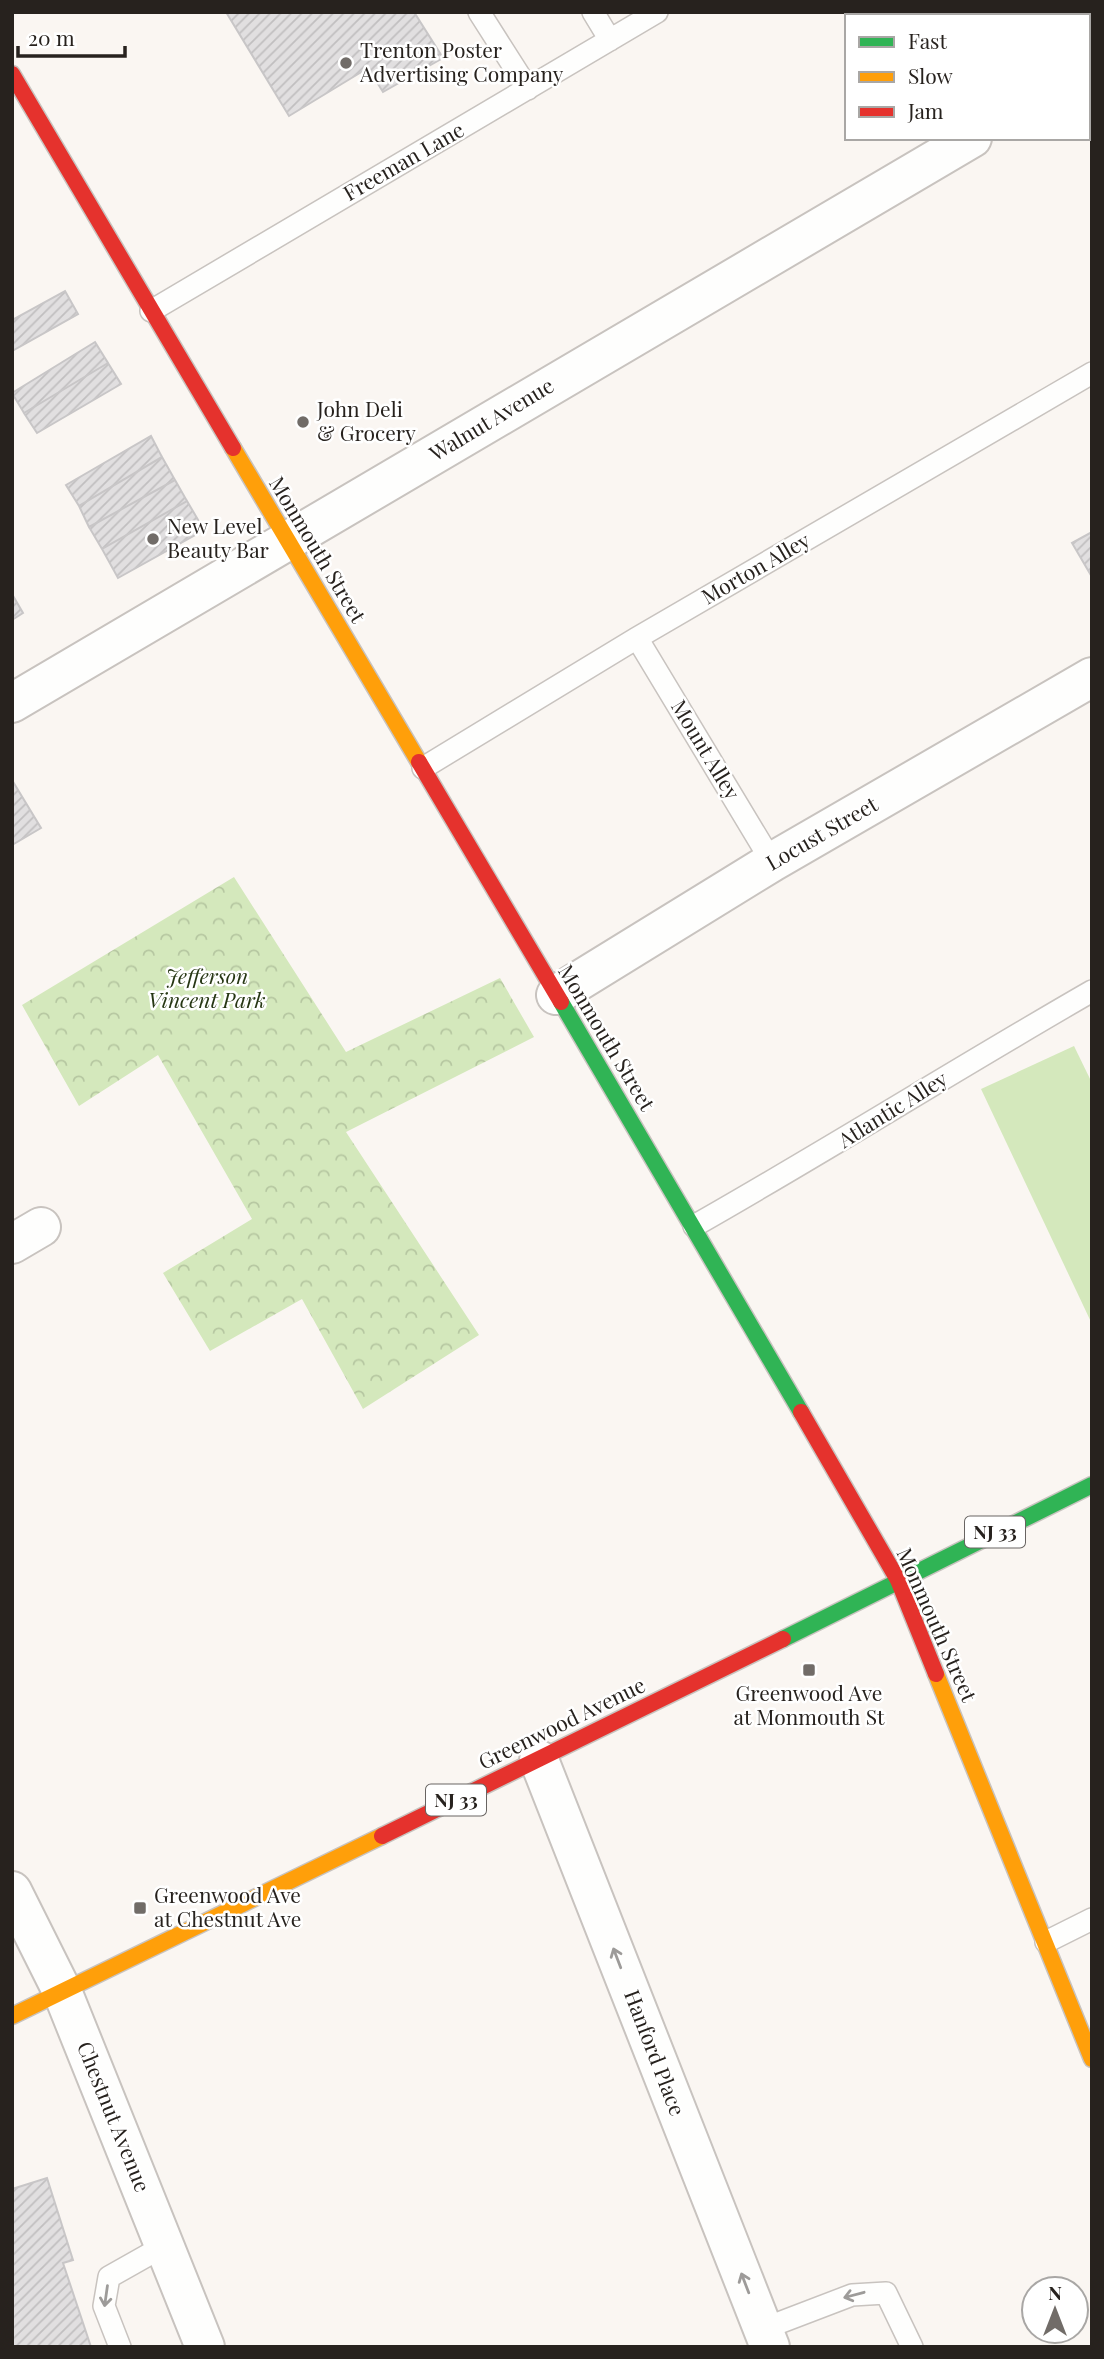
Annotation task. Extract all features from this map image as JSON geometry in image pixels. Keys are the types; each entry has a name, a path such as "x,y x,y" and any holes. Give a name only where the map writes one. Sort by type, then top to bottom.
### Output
{"street":[{"name":"Monmouth Street","path":"12,75 694,1226 898,1580 1092,2059"},
{"name":"Walnut Avenue","path":"12,703 288,543 598,356 969,140"},
{"name":"Locust Street","path":"555,995 772,862 1092,677"},
{"name":"Greenwood Avenue","path":"12,2016 539,1760 1092,1485"},
{"name":"Hanford Place","path":"539,1760 766,2338"},
{"name":"Chestnut Avenue","path":"12,1891 62,1991 205,2347"}],"lane":[{"path":"479,12 528,89"},
{"path":"593,12 610,40"},
{"name":"Freeman Lane","path":"151,311 657,12"},
{"name":"Morton Alley","path":"423,768 637,638 1092,373"},
{"name":"Mount Alley","path":"637,638 772,862"},
{"name":"Atlantic Alley","path":"694,1226 840,1144 976,1058 1092,991"},
{"path":"1046,1941 1092,1919"},
{"path":"120,2347 104,2306 109,2277 164,2246"},
{"path":"766,2338 852,2295 886,2293 893,2300 912,2347"}],"green space":[{"name":"Jefferson Vincent Park","path":"234,877 346,1052 500,978 534,1037 346,1132 479,1335 363,1409 302,1299 210,1351 163,1273 252,1219 158,1055 79,1106 22,1005"},
{"path":"1074,1046 1092,1083 1092,1324 981,1089"}],"building":[{"name":"Trenton Poster Advertising Company","path":"226,12 414,12 443,58 383,92 368,68 289,116"},
{"path":"65,291 78,314 12,351 12,320"},
{"path":"95,342 108,363 24,413 12,393"},
{"path":"108,363 121,384 37,433 24,413"},
{"path":"151,436 162,457 79,506 66,485"},
{"path":"162,457 175,480 89,527 79,506"},
{"path":"175,480 187,501 102,549 89,527"},
{"name":"New Level Beauty Bar","path":"187,501 204,530 118,578 102,549"},
{"path":"1092,532 1092,577 1072,543"},
{"path":"12,594 23,613 12,620"},
{"path":"12,780 41,828 12,845"},
{"path":"47,2178 73,2260 63,2263 91,2347 12,2347 12,2189"}],"traffic: fast":[{"path":"561,1002 801,1412"},
{"path":"783,1639 1092,1485"}],"traffic: slow":[{"path":"233,448 419,762"},
{"path":"936,1674 1092,2059"},
{"path":"12,2016 382,1836"}],"traffic: jam":[{"path":"12,74 233,448"},
{"path":"419,762 561,1002"},
{"path":"801,1412 898,1580 936,1674"},
{"path":"382,1836 783,1639"}],"place":[{"name":"Trenton Poster Advertising Company","path":"346,63"},
{"name":"John Deli & Grocery","path":"303,422"},
{"name":"New Level Beauty Bar","path":"153,539"},
{"name":"Greenwood Ave at Monmouth St","path":"809,1670"},
{"name":"Greenwood Ave at Chestnut Ave","path":"140,1908"}]}
